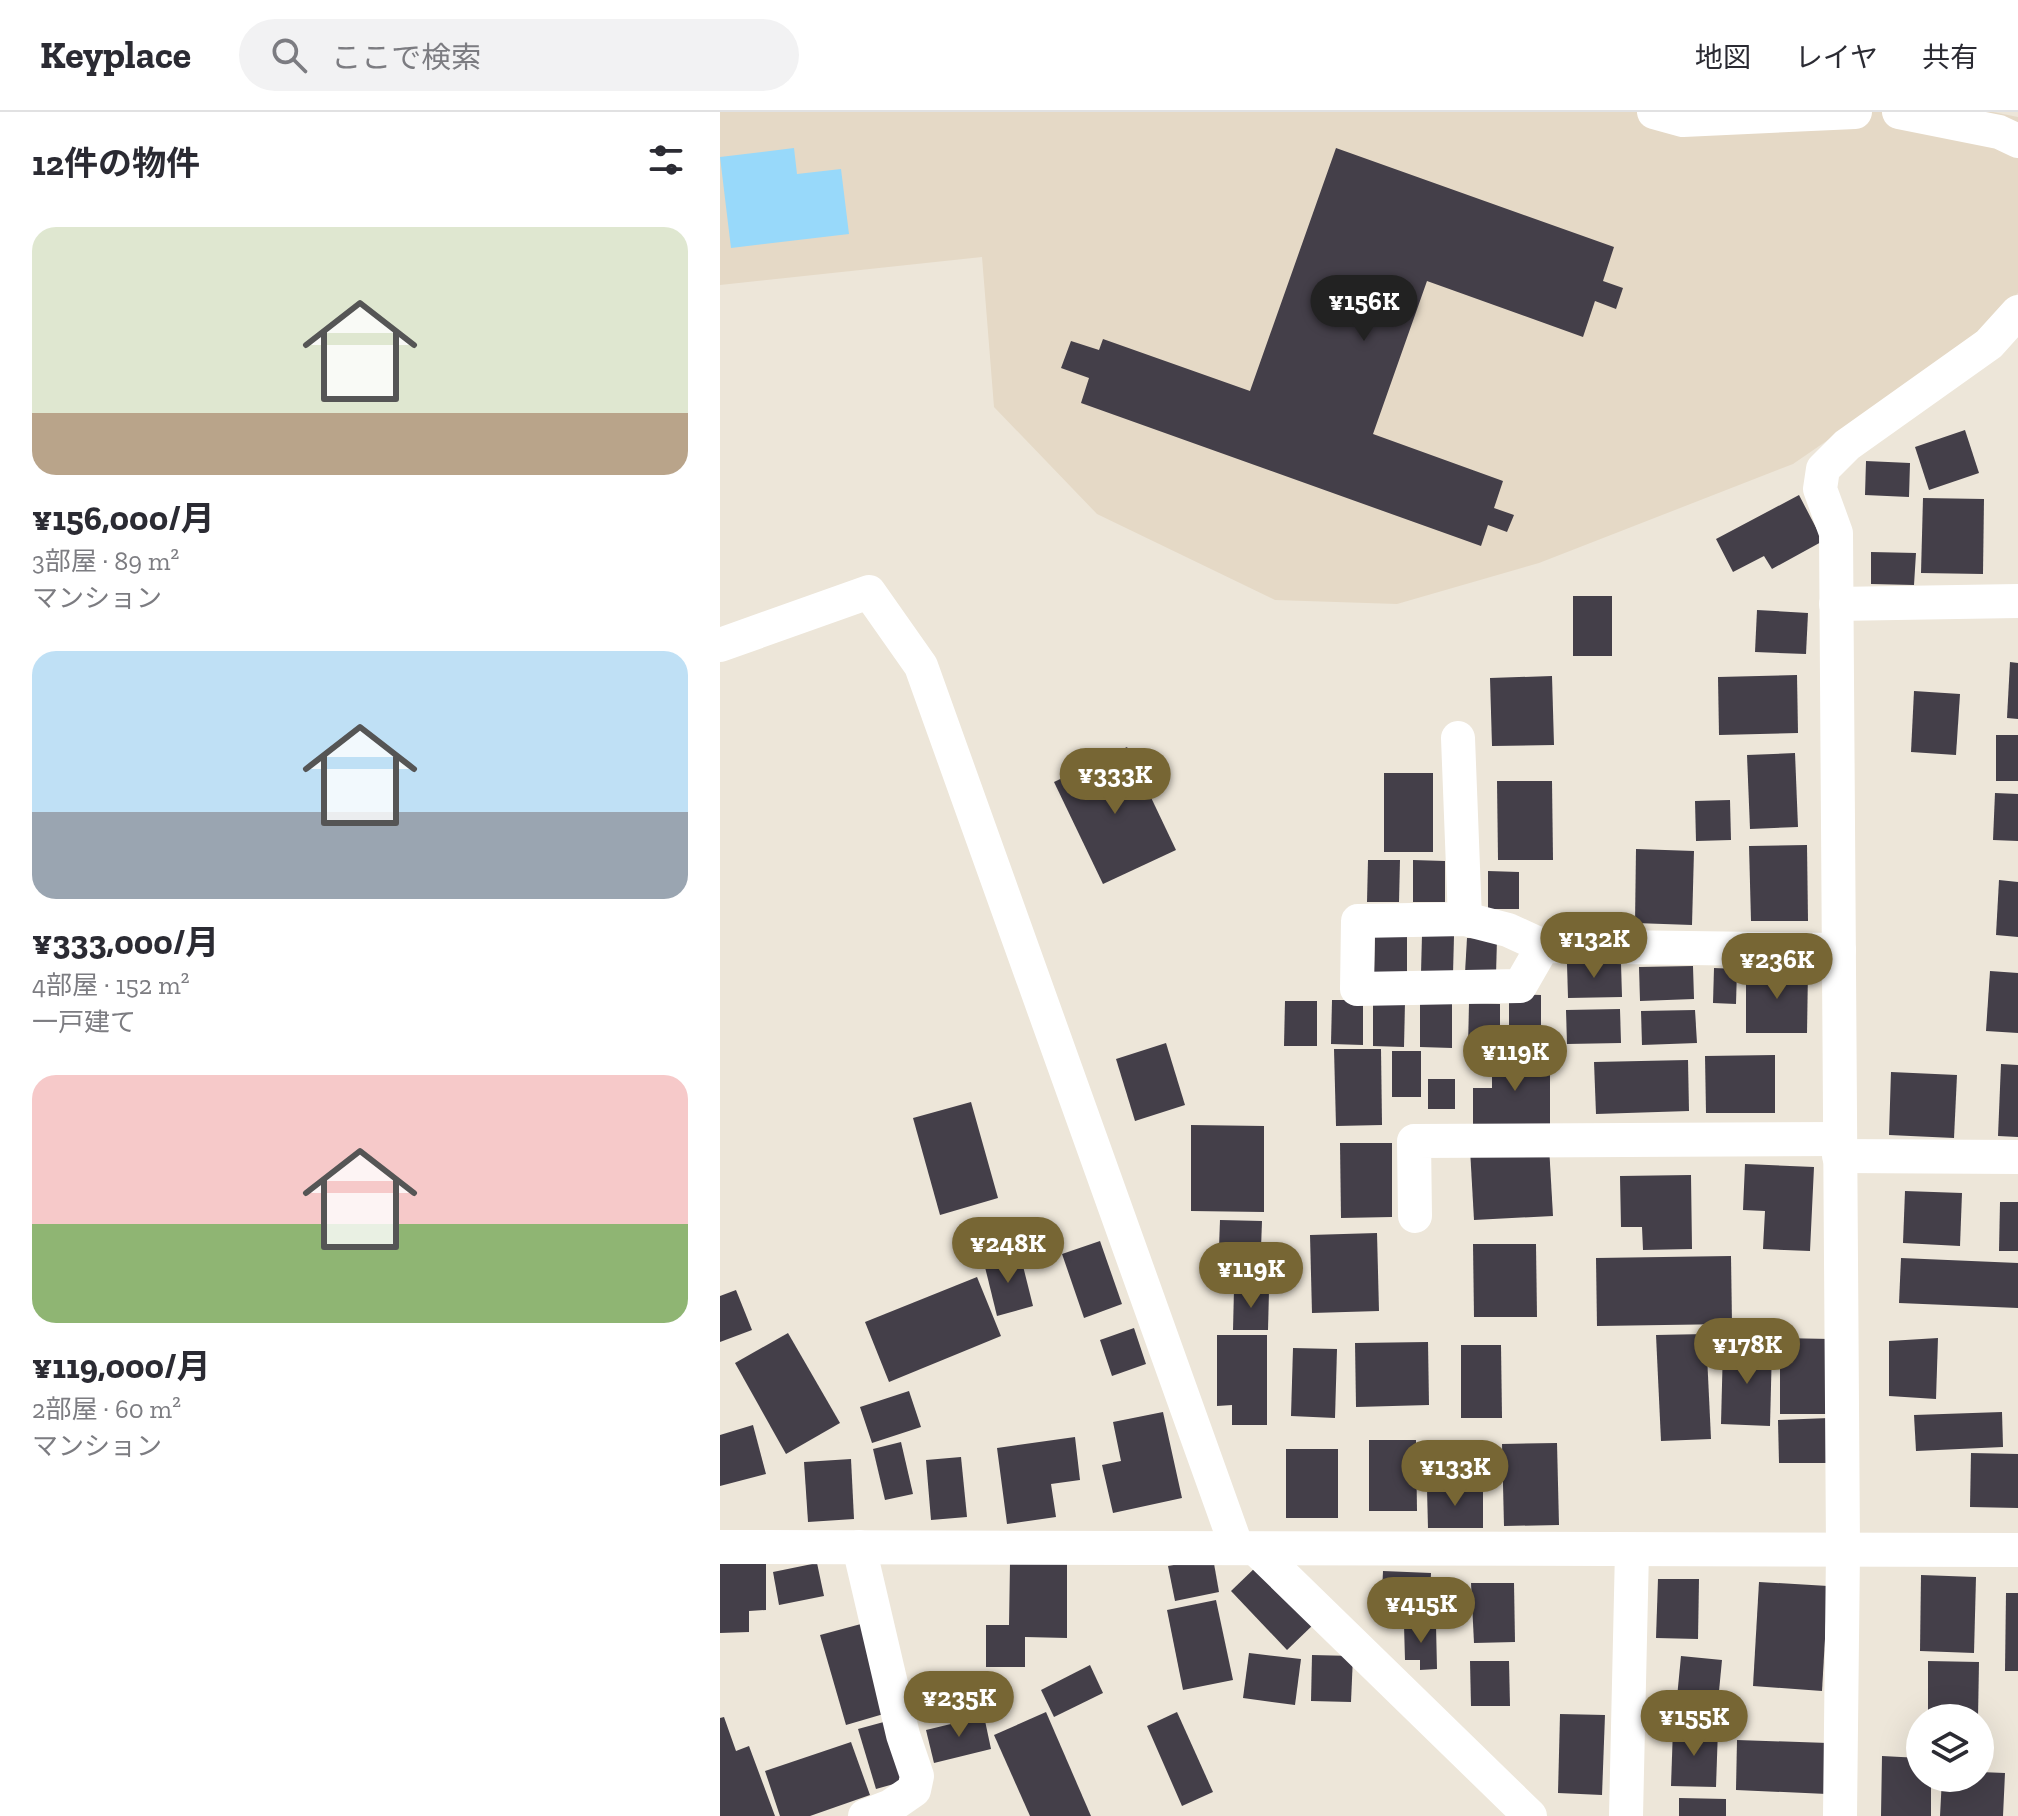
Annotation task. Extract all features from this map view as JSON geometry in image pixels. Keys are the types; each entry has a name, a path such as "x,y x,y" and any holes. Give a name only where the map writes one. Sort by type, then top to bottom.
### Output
{"street":[{"path":"1654,112 1683,120 1855,112"},
{"path":"1899,112 1999,132 2018,141"},
{"path":"1840,1816 1843,1550 1836,533 1820,489 1823,469 1847,445 1989,344 2018,312"},
{"path":"720,645 869,592 921,666 1246,1549 1530,1816"},
{"path":"1836,604 2018,601"},
{"path":"1458,738 1465,919"},
{"path":"1543,946 1520,986 1357,989 1358,921 1465,919 1508,930 1543,946 1839,950"},
{"path":"1415,1216 1414,1141 1839,1148 2018,1157"},
{"path":"720,1547 2018,1550"},
{"path":"859,1547 903,1735 917,1776 914,1790 891,1806 865,1816"},
{"path":"1626,1816 1632,1550"}],"shaded area":[{"path":"720,112 1993,112 2018,117 2018,293 1956,352 1793,464 1539,563 1397,604 1275,600 1097,514 994,407 982,257 720,285"}],"water":[{"path":"794,148 797,174 841,169 849,234 731,248 720,157"}],"building":[{"path":"1336,148 1614,247 1603,281 1623,288 1616,309 1595,301 1583,337 1427,281 1373,434 1503,481 1494,508 1514,515 1507,532 1488,525 1481,546 1081,403 1089,378 1061,368 1071,341 1099,350 1103,339 1250,391"},
{"path":"1965,430 1979,473 1929,490 1915,447"},
{"path":"1866,461 1910,463 1909,497 1865,495"},
{"path":"1799,495 1823,541 1772,569 1764,556 1733,572 1716,539"},
{"path":"1923,498 1984,499 1983,574 1921,573"},
{"path":"1871,552 1916,553 1914,585 1871,584"},
{"path":"1573,596 1612,596 1612,656 1573,656"},
{"path":"1757,610 1808,613 1806,654 1755,652"},
{"path":"2010,662 2018,663 2018,719 2007,718"},
{"path":"1797,675 1798,733 1719,735 1718,677"},
{"path":"1552,676 1554,745 1492,746 1490,678"},
{"path":"1914,691 1960,694 1956,755 1911,752"},
{"path":"1996,735 2018,735 2018,781 1996,781"},
{"path":"1127,747 1176,850 1103,884 1054,782"},
{"path":"1795,753 1798,827 1750,829 1747,755"},
{"path":"1384,773 1433,773 1433,852 1384,852"},
{"path":"1497,781 1552,781 1553,860 1498,860"},
{"path":"1995,793 2018,794 2018,841 1993,840"},
{"path":"1730,800 1731,840 1696,841 1695,801"},
{"path":"1807,845 1808,921 1751,921 1749,846"},
{"path":"1636,849 1694,851 1692,925 1635,923"},
{"path":"1368,860 1400,860 1399,902 1367,902"},
{"path":"1413,860 1445,861 1445,902 1413,902"},
{"path":"1488,871 1519,872 1519,909 1488,909"},
{"path":"1999,880 2018,882 2018,937 1996,935"},
{"path":"1375,934 1407,934 1407,974 1374,974"},
{"path":"1422,935 1454,936 1453,974 1421,973"},
{"path":"1467,938 1497,939 1496,975 1465,973"},
{"path":"1621,963 1622,997 1568,998 1567,964"},
{"path":"1693,966 1694,999 1640,1001 1639,967"},
{"path":"1714,968 1737,969 1736,1004 1713,1003"},
{"path":"1746,968 1808,969 1807,1033 1746,1033"},
{"path":"1990,971 2018,973 2018,1033 1986,1031"},
{"path":"1509,994 1541,995 1541,1040 1509,1039"},
{"path":"1332,1000 1363,1000 1363,1045 1331,1044"},
{"path":"1285,1001 1317,1001 1317,1046 1284,1046"},
{"path":"1373,1002 1405,1002 1404,1047 1373,1046"},
{"path":"1420,1003 1452,1003 1452,1048 1420,1047"},
{"path":"1469,1003 1500,1004 1500,1049 1468,1048"},
{"path":"1620,1009 1621,1043 1567,1044 1566,1010"},
{"path":"1695,1010 1697,1043 1642,1045 1641,1011"},
{"path":"1166,1043 1185,1105 1135,1121 1116,1059"},
{"path":"1334,1049 1381,1049 1382,1125 1336,1126"},
{"path":"1392,1051 1421,1051 1421,1097 1392,1097"},
{"path":"1492,1054 1550,1054 1550,1127 1473,1126 1473,1088 1492,1088"},
{"path":"1775,1055 1775,1113 1706,1113 1705,1056"},
{"path":"1688,1060 1689,1111 1596,1114 1594,1062"},
{"path":"2001,1064 2018,1065 2018,1137 1998,1136"},
{"path":"1891,1072 1957,1075 1954,1138 1889,1135"},
{"path":"1428,1079 1455,1079 1455,1109 1428,1109"},
{"path":"971,1102 998,1198 940,1215 913,1118"},
{"path":"1191,1125 1264,1126 1264,1212 1191,1211"},
{"path":"1340,1143 1392,1143 1392,1217 1341,1218"},
{"path":"1549,1146 1553,1216 1474,1220 1470,1149"},
{"path":"1745,1164 1814,1167 1810,1251 1763,1249 1765,1211 1743,1210"},
{"path":"1691,1175 1692,1249 1643,1250 1642,1227 1621,1227 1620,1176"},
{"path":"1905,1191 1962,1193 1960,1246 1903,1243"},
{"path":"2000,1202 2018,1202 2018,1251 1999,1251"},
{"path":"1220,1220 1262,1221 1260,1276 1218,1275"},
{"path":"1377,1233 1379,1311 1312,1313 1310,1235"},
{"path":"1100,1241 1122,1304 1084,1318 1062,1254"},
{"path":"1473,1244 1536,1244 1537,1317 1474,1317"},
{"path":"1020,1254 1033,1306 997,1316 984,1263"},
{"path":"1731,1256 1732,1324 1597,1326 1596,1258"},
{"path":"1901,1258 2018,1263 2018,1308 1899,1303"},
{"path":"977,1277 1001,1336 889,1382 865,1322"},
{"path":"1234,1289 1269,1291 1268,1330 1233,1330"},
{"path":"736,1290 752,1330 720,1342 720,1296"},
{"path":"1134,1328 1146,1364 1112,1376 1100,1340"},
{"path":"788,1333 840,1423 786,1454 735,1363"},
{"path":"1706,1334 1711,1439 1661,1441 1656,1335"},
{"path":"1217,1335 1267,1335 1267,1425 1232,1425 1232,1405 1217,1406"},
{"path":"1780,1338 1831,1339 1830,1414 1780,1414"},
{"path":"1938,1338 1936,1399 1889,1396 1889,1341"},
{"path":"1428,1342 1429,1405 1356,1407 1355,1343"},
{"path":"1461,1345 1501,1345 1502,1418 1461,1418"},
{"path":"1723,1346 1772,1347 1770,1426 1721,1424"},
{"path":"1293,1348 1337,1349 1335,1418 1291,1416"},
{"path":"909,1391 921,1427 872,1443 860,1407"},
{"path":"1163,1412 1182,1498 1113,1513 1102,1465 1121,1461 1113,1422"},
{"path":"2002,1412 2003,1447 1916,1451 1914,1415"},
{"path":"1829,1418 1830,1463 1779,1463 1778,1420"},
{"path":"753,1425 766,1474 720,1486 720,1435"},
{"path":"1075,1437 1080,1480 1051,1484 1056,1517 1007,1524 997,1448"},
{"path":"1369,1440 1416,1440 1417,1511 1369,1511"},
{"path":"901,1442 913,1494 885,1500 873,1449"},
{"path":"1557,1443 1559,1525 1504,1526 1502,1444"},
{"path":"1286,1449 1338,1449 1338,1518 1286,1518"},
{"path":"1971,1453 2018,1454 2018,1508 1970,1507"},
{"path":"961,1457 967,1517 931,1520 926,1460"},
{"path":"851,1459 854,1519 808,1522 804,1462"},
{"path":"1427,1489 1483,1489 1483,1528 1428,1528"},
{"path":"1213,1558 1219,1592 1175,1601 1168,1566"},
{"path":"817,1563 824,1596 779,1605 773,1572"},
{"path":"1010,1563 1067,1564 1067,1638 1025,1637 1025,1667 986,1667 986,1625 1009,1625"},
{"path":"720,1564 766,1564 766,1610 749,1611 749,1632 720,1633"},
{"path":"1259,1564 1315,1623 1287,1650 1231,1591"},
{"path":"1383,1571 1431,1573 1429,1616 1381,1614"},
{"path":"1921,1575 1976,1577 1974,1653 1920,1651"},
{"path":"1658,1579 1699,1579 1698,1639 1656,1638"},
{"path":"1759,1582 1828,1586 1822,1691 1753,1686"},
{"path":"1471,1583 1514,1583 1515,1642 1474,1643"},
{"path":"2006,1593 2018,1593 2018,1671 2005,1671"},
{"path":"1216,1600 1233,1680 1183,1690 1167,1610"},
{"path":"861,1624 887,1713 846,1725 820,1635"},
{"path":"1404,1625 1436,1625 1437,1669 1420,1670 1420,1660 1405,1660"},
{"path":"1249,1653 1301,1659 1295,1705 1243,1698"},
{"path":"1312,1655 1353,1656 1351,1702 1311,1701"},
{"path":"1681,1656 1722,1660 1717,1712 1676,1708"},
{"path":"1470,1661 1509,1661 1510,1706 1471,1706"},
{"path":"1928,1661 1979,1662 1978,1704 1928,1704"},
{"path":"1090,1665 1103,1693 1054,1717 1041,1690"},
{"path":"1046,1712 1091,1816 1030,1816 994,1735"},
{"path":"1177,1712 1213,1792 1182,1806 1147,1726"},
{"path":"1560,1714 1605,1715 1602,1795 1558,1793"},
{"path":"984,1716 991,1749 934,1763 926,1730"},
{"path":"724,1717 736,1751 749,1746 775,1816 720,1816 720,1718"},
{"path":"891,1720 908,1780 876,1789 858,1729"},
{"path":"1673,1728 1718,1729 1716,1787 1671,1786"},
{"path":"1737,1740 1828,1743 1827,1794 1736,1790"},
{"path":"851,1742 870,1795 810,1816 780,1816 765,1771"},
{"path":"1882,1756 1906,1757 1906,1792 1931,1792 1931,1816 1881,1816"},
{"path":"1994,1773 2005,1773 2003,1816 1940,1816 1941,1792 1994,1792"},
{"path":"1679,1798 1726,1799 1726,1816 1679,1816"}]}
